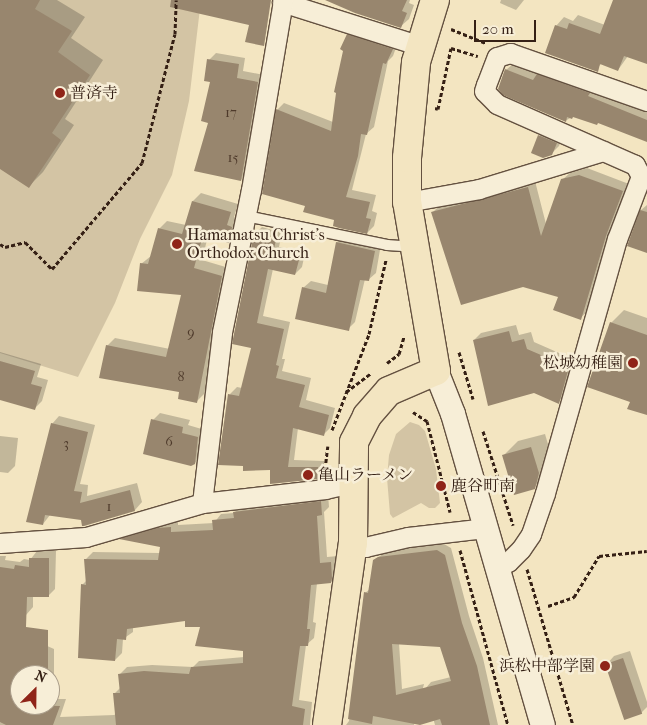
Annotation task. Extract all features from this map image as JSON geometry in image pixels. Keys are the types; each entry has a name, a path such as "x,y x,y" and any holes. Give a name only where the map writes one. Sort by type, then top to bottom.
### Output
{"highway":[{"path":"327,725 353,543 352,483 354,442 368,416 389,392 436,371 407,202 407,158 416,62 435,0"}],"street":[{"path":"202,503 222,332 246,216 280,1 421,46"},
{"path":"499,566 508,562 521,549 531,534 545,493 617,239 641,176 635,165 497,104 484,91 494,54 510,53 647,102"},
{"path":"407,202 479,190 603,151"},
{"path":"436,371 453,414 544,725"},
{"path":"0,543 86,537 202,503 324,489 352,483"},
{"path":"353,543 366,547 408,538 455,541 486,528"}],"lane":[{"path":"246,216 387,245 414,247"}],"path":[{"path":"0,244 5,247 25,242 52,269 142,163 175,34 176,0"},
{"path":"450,29 494,54"},
{"path":"430,107 438,109 450,48 494,54"},
{"path":"331,432 369,334 386,262 387,245"},
{"path":"381,367 395,359 399,354 405,334"},
{"path":"456,343 475,404"},
{"path":"346,392 374,371"},
{"path":"413,412 427,421 455,541 461,553 508,725"},
{"path":"480,422 521,549 573,725"},
{"path":"324,489 326,455 330,439"},
{"path":"455,541 461,553"},
{"path":"548,606 574,596 600,556 647,551"}],"shaded area":[{"path":"0,0 201,0 189,101 172,175 140,239 115,303 78,377 0,353"},
{"path":"410,422 419,425 425,431 436,469 440,503 435,508 429,508 421,503 393,518 390,514 387,478 389,455 396,434"}],"building":[{"name":"普済寺","path":"0,0 40,0 35,9 72,31 58,52 90,75 52,133 61,140 29,188 0,169"},
{"path":"171,0 271,0 264,46 245,42 249,25 170,7"},
{"path":"325,0 407,0 402,11 407,13 401,28 355,13"},
{"path":"613,0 647,0 647,64 624,56 618,71 600,64 598,72 545,53 555,25 567,29 569,23 600,34"},
{"path":"347,34 393,49 386,64 383,63 367,135 361,134 358,156 346,197 370,202 366,218 371,219 367,234 333,226 334,220 303,212 305,206 262,194 276,109 331,131 336,93 334,92 343,51 340,49"},
{"path":"207,59 239,64 237,78 258,82 241,181 194,171 208,123 201,121 210,82 204,81"},
{"path":"505,69 533,80 537,74 590,93 588,96 647,120 647,142 598,123 597,125 573,117 572,119 567,117 566,122 503,95 498,89"},
{"path":"538,135 557,143 552,155 543,158 531,153"},
{"path":"579,175 623,191 606,236 581,320 553,310 558,297 523,287 461,305 431,212 528,187 541,236 561,179"},
{"path":"192,201 231,212 227,225 232,227 229,243 203,235 194,268 222,276 197,403 178,399 179,392 99,378 106,345 166,357 181,295 137,291 140,263 148,264 158,228 182,234"},
{"path":"640,210 647,212 647,253 627,246"},
{"path":"254,233 276,240 273,253 299,260 295,275 268,269 257,323 284,329 276,365 279,366 276,378 305,385 299,407 329,415 324,436 293,428 288,467 318,467 318,479 270,484 270,470 243,471 243,466 218,465 228,394 239,396 251,348 232,344"},
{"path":"336,242 375,251 369,281 360,280 349,331 295,319 302,287 326,293"},
{"path":"610,322 647,335 647,415 627,409 630,402 587,387"},
{"path":"509,331 512,342 524,339 527,349 569,367 559,404 534,393 488,406 473,340"},
{"path":"0,361 35,371 31,384 42,387 35,410 0,400"},
{"path":"151,419 183,427 182,433 198,437 195,464 191,466 143,454"},
{"path":"51,423 88,432 74,491 82,492 80,503 130,490 135,511 84,526 82,526 81,520 45,515 43,525 26,522"},
{"path":"531,447 539,473 535,489 514,495 502,455"},
{"path":"321,501 322,515 317,516 320,563 331,562 332,578 331,583 311,585 307,629 310,629 308,646 300,646 292,706 305,709 303,725 116,725 113,693 120,693 118,674 144,671 189,674 191,667 243,663 243,651 195,646 200,627 185,627 185,621 127,629 126,640 117,639 115,661 78,658 81,584 86,585 84,559 158,560 160,547 119,539 157,528 171,527 171,532 213,530 212,520 234,518 233,512"},
{"path":"437,550 445,555 462,623 477,666 490,725 442,725 440,719 420,725 373,716 372,724 348,719 364,592 368,593 373,560 378,557","holes":["392,644 440,647 451,681 396,695"]},
{"path":"29,558 49,558 49,597 27,597 26,627 48,630 48,665 10,665 10,715 57,715 53,725 6,725 0,722 0,567 14,569 15,565 29,567"},
{"path":"623,658 642,714 624,720 605,664"}],"place":[{"name":"普済寺","path":"60,93"},
{"name":"Hamamatsu Christ's Orthodox Church","path":"177,244"},
{"name":"松城幼稚園","path":"633,363"},
{"name":"亀山ラーメン","path":"308,475"},
{"name":"鹿谷町南","path":"441,486"},
{"name":"浜松中部学園","path":"605,666"}]}
